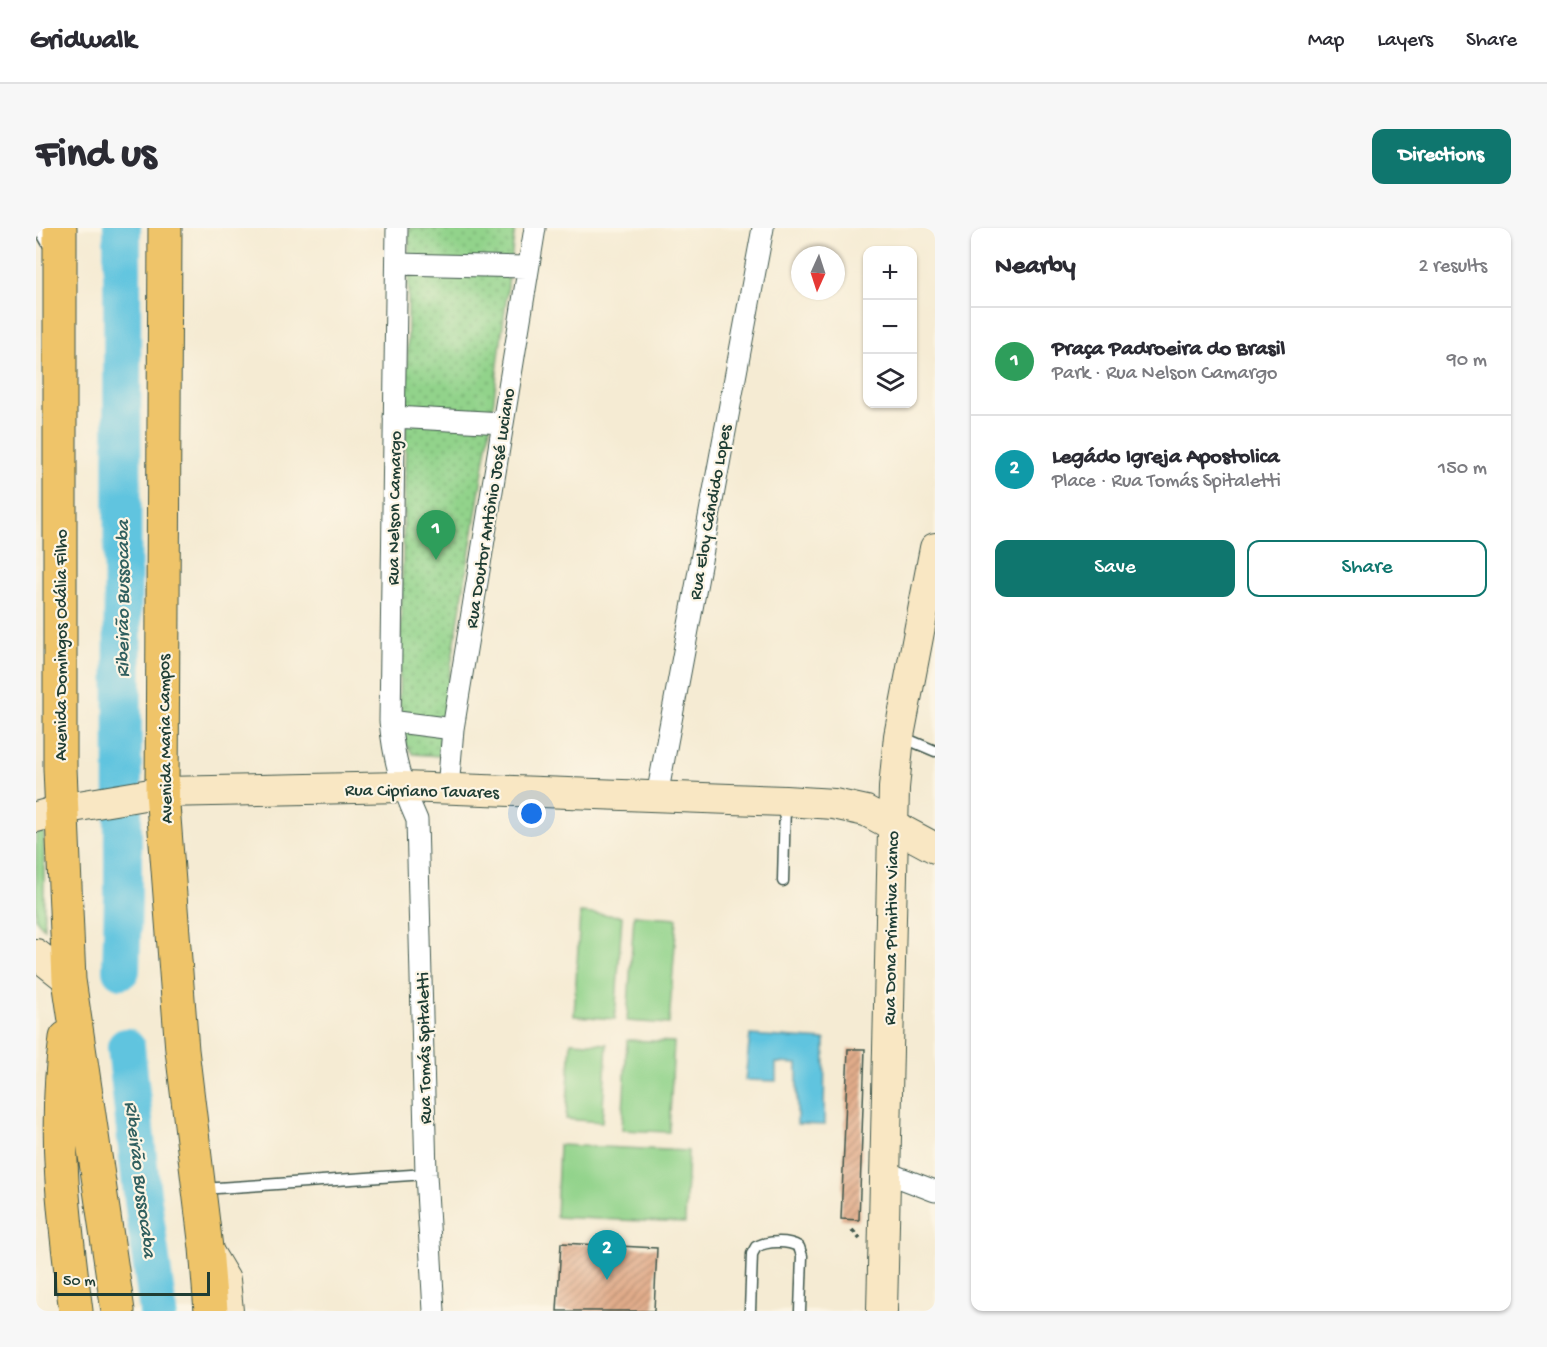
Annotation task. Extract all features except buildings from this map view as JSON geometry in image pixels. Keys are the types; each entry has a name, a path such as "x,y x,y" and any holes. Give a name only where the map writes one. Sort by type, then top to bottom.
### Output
{"main road":[{"name":"Avenida Domingos Odália Filho","path":"60,228 57,811 70,989 118,1311"},
{"name":"Avenida Maria Campos","path":"165,228 157,792 182,1050 206,1248 211,1311"},
{"name":"Rua Dona Primitiva Vianco","path":"882,1311 894,788 899,736 934,563"},
{"name":"Rua Cipriano Tavares","path":"57,811 157,792 403,788 785,801 834,804 866,811 935,848"},
{"path":"36,954 70,989 60,1078 59,1153 76,1311"},
{"name":"Avenida Maria Campos","path":"206,1248 225,1280 228,1311"}],"street":[{"name":"Rua Nelson Camargo","path":"397,228 390,721 394,755 403,788"},
{"name":"Rua Doutor Antônio José Luciano","path":"448,789 453,729 534,228"},
{"name":"Rua Eloy Cândido Lopes","path":"657,796 763,228"},
{"path":"397,264 527,267"},
{"path":"394,417 503,423"},
{"path":"390,721 453,729"},
{"name":"Rua Tomás Spitaletti","path":"403,788 417,820 426,1174 434,1311"},
{"path":"885,1172 935,1191"}],"lane":[{"path":"39,228 60,267"},
{"path":"899,736 935,751"},
{"path":"783,881 785,801"},
{"path":"199,1189 426,1174"},
{"path":"750,1311 752,1254 756,1247 763,1243 793,1244 799,1247 802,1256 800,1311"}],"green space":[{"path":"409,228 515,228 491,422 442,721 439,756 413,754 406,745 399,698"},
{"path":"44,831 44,928 36,919 36,833"},
{"path":"580,913 622,916 615,1019 574,1016"},
{"path":"634,915 677,918 669,1024 627,1021"},
{"path":"627,1040 674,1042 669,1132 622,1130"},
{"path":"571,1042 607,1044 602,1122 566,1119"},
{"path":"559,1145 688,1151 685,1223 556,1217"}],"water":[{"path":"750,1035 825,1040 824,1125 797,1124 797,1064 776,1063 776,1081 745,1080"}],"waterway":[{"name":"Ribeirão Bussocaba","path":"121,970 123,897 122,228"},
{"name":"Ribeirão Bussocaba","path":"126,1047 142,1194 158,1311"}],"place":[{"name":"Praça Padroeira do Brasil","path":"436,560"},
{"name":"Legádo Igreja Apostolica","path":"607,1280"}]}
